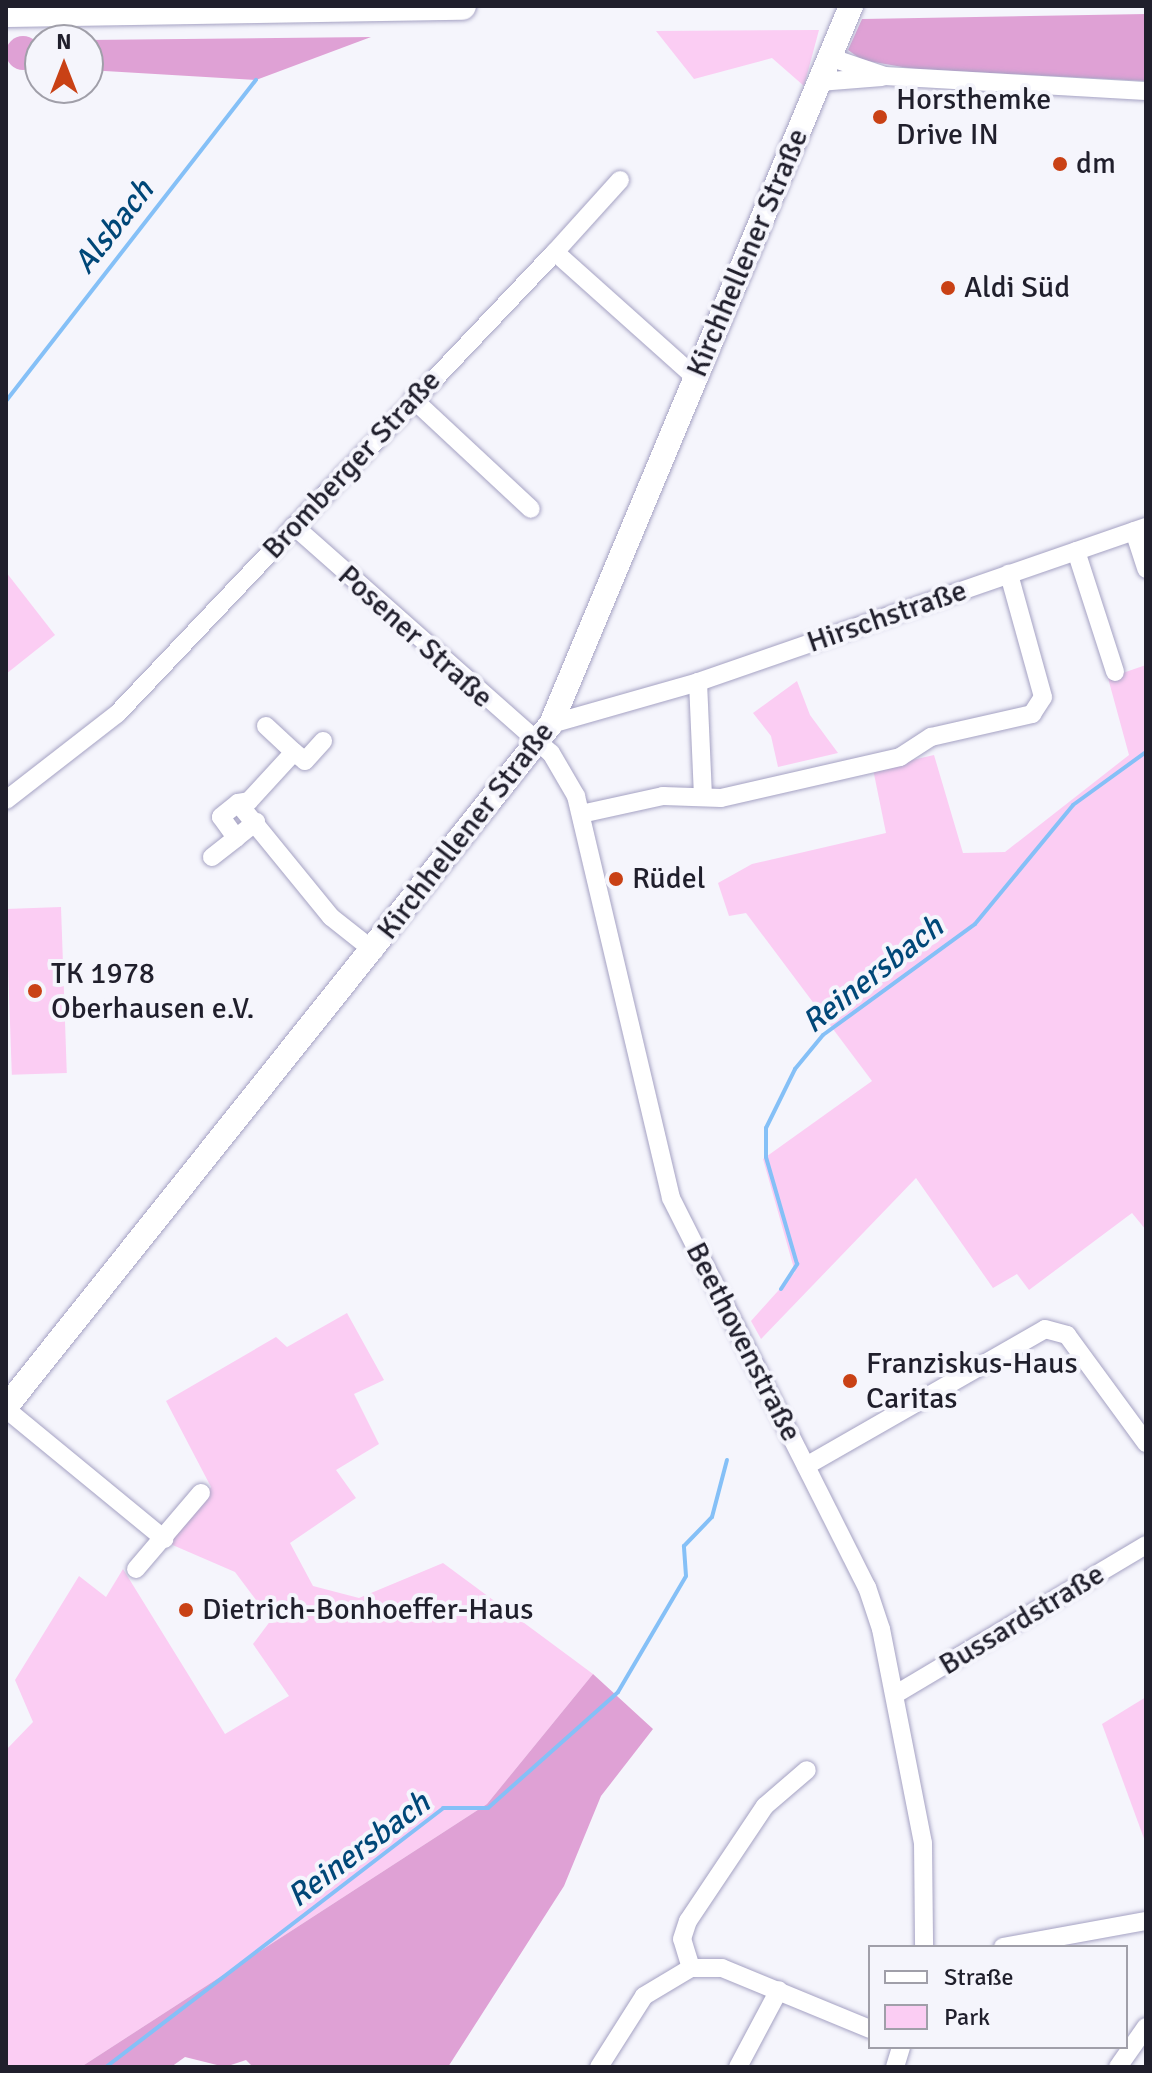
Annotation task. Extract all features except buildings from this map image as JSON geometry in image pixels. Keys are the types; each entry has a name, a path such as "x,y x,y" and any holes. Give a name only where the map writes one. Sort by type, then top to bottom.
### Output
{"highway":[{"path":"6,13 462,6"}],"main road":[{"name":"Kirchhellener Straße","path":"6,1408 374,951 551,724 847,14"}],"street":[{"path":"829,57 885,76"},
{"path":"819,82 885,76 1146,91"},
{"name":"Bromberger Straße","path":"6,800 117,714 620,180"},
{"path":"555,252 696,378"},
{"path":"413,399 531,509"},
{"name":"Posener Straße","path":"294,526 536,747"},
{"name":"Hirschstraße","path":"551,724 698,682 1140,529 1146,569"},
{"path":"1076,551 1115,672"},
{"path":"581,814 663,796 703,797 900,757 931,737 1032,714 1043,697 1009,574"},
{"path":"698,682 703,797"},
{"path":"266,726 305,761 323,741"},
{"name":"Beethovenstraße","path":"536,747 559,763 581,814 671,1198 867,1587 896,1694 923,1843 924,1945"},
{"path":"236,838 221,817 238,803 249,801 294,752"},
{"path":"238,803 331,917 374,951"},
{"path":"212,857 256,822"},
{"path":"806,1466 1021,1337 1060,1330 1146,1443"},
{"path":"6,1408 164,1539"},
{"path":"136,1569 201,1493"},
{"name":"Bussardstraße","path":"896,1694 1146,1545"},
{"path":"691,1968 682,1939 688,1921 765,1806 807,1770"},
{"path":"1014,1945 1146,1921"},
{"path":"599,2067 644,1996 691,1968 722,1968 868,2028"},
{"path":"738,2067 779,1990"},
{"path":"1118,2067 1146,2027"}],"green space":[{"path":"819,30 804,86 772,58 694,79 656,31"},
{"path":"6,572 55,635 6,674"},
{"path":"1146,665 1146,1230 1132,1213 1029,1290 1017,1274 993,1288 916,1178 761,1339 751,1321 795,1272 763,1159 872,1081 746,913 729,916 718,883 752,864 886,833 873,769 934,755 963,853 1005,852 1129,755 1108,678"},
{"path":"797,681 810,715 838,753 778,767 771,736 753,713"},
{"name":"TK 1978 Oberhausen e.V.","path":"61,907 67,1073 12,1075 6,909"},
{"path":"347,1313 384,1380 354,1394 379,1444 336,1470 356,1498 290,1543 313,1586 359,1598 443,1563 593,1674 487,1804 81,2067 6,2067 6,1750 33,1722 15,1680 79,1576 106,1597 123,1569 225,1734 289,1696 253,1644 271,1620 235,1572 168,1543 211,1487 166,1401 276,1337 287,1347"},
{"path":"1146,1697 1146,1844 1102,1724"}],"shaded area":[{"path":"1146,14 1146,81 914,69 862,60 848,50 862,19"},
{"path":"23,36 23,70 11,65 6,53 11,41"},
{"path":"371,37 256,80 104,71 104,40"},
{"path":"593,1674 653,1729 601,1796 564,1886 448,2067 253,2067 246,2060 225,2067 185,2057 171,2067 81,2067 487,1804"}],"waterway":[{"name":"Alsbach","path":"6,401 256,80"},
{"name":"Reinersbach","path":"781,1289 797,1264 766,1157 766,1128 795,1069 823,1035 975,924 1073,805 1146,752"},
{"name":"Reinersbach","path":"106,2067 443,1808 488,1808 618,1692 686,1576 684,1546 712,1517 727,1460"}],"place":[{"name":"Horsthemke Drive IN","path":"880,117"},
{"name":"dm","path":"1060,164"},
{"name":"Aldi Süd","path":"948,288"},
{"name":"Rüdel","path":"616,879"},
{"name":"TK 1978 Oberhausen e.V.","path":"35,991"},
{"name":"Franziskus-Haus Caritas","path":"850,1381"},
{"name":"Dietrich-Bonhoeffer-Haus","path":"186,1610"}]}
